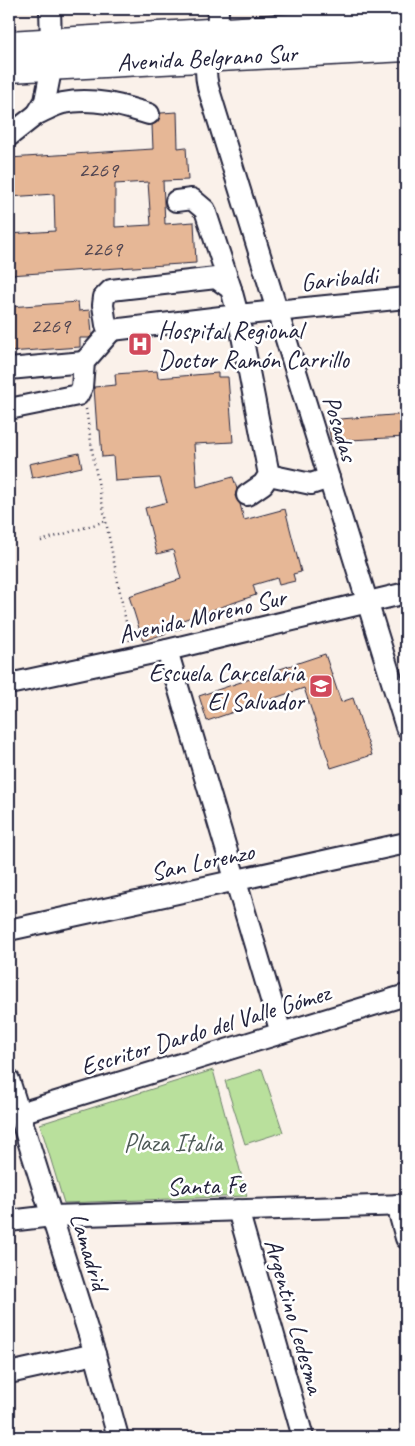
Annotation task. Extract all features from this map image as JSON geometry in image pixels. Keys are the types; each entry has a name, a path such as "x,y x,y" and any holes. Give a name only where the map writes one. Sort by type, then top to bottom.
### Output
{"highway":[{"name":"Avenida Belgrano Sur","path":"9,68 52,54 217,21 370,16 406,20"},
{"name":"Avenida Belgrano Sur","path":"9,45 52,54 207,58 406,47"}],"street":[{"path":"37,114 45,101 52,54 50,9"},
{"name":"Posadas","path":"217,21 207,58 205,74 208,87 406,728"},
{"path":"9,136 37,114 61,104 88,101 113,103 149,114"},
{"path":"176,200 192,199 204,210 238,315 269,474 263,484 247,495"},
{"path":"9,409 78,395 82,387 84,362 112,330 106,325 103,305 104,297 111,290 216,278 231,289"},
{"name":"Garibaldi","path":"112,330 406,298"},
{"path":"9,369 84,362"},
{"path":"269,474 311,484 329,478"},
{"name":"Avenida Moreno Sur","path":"9,684 135,658 368,603 406,592"},
{"path":"167,650 234,881 281,1033"},
{"name":"San Lorenzo","path":"9,930 406,843"},
{"name":"Escritor Dardo del Valle Gómez","path":"20,1113 406,995"},
{"name":"Lamadrid","path":"9,1080 95,1354 118,1437"},
{"path":"401,1205 406,1238"},
{"name":"Santa Fe","path":"9,1221 52,1216 401,1205"},
{"name":"Argentino Ledesma","path":"238,1210 303,1437"},
{"path":"9,1373 95,1354"}],"path":[{"path":"82,387 94,462 128,634 135,658"},
{"path":"41,541 106,522"}],"green space":[{"path":"262,1069 283,1132 245,1144 225,1081"},
{"name":"Plaza Italia","path":"213,1070 247,1196 64,1203 40,1124"}],"building":[{"path":"177,112 178,148 186,147 188,180 163,181 165,224 194,222 196,263 9,275 9,234 55,231 54,194 9,197 9,158 153,149 152,125 157,122 161,113","holes":["148,182 151,225 115,227 115,184"]},
{"path":"78,302 79,311 90,310 92,335 89,338 80,338 80,347 9,352 9,307"},
{"path":"157,371 158,378 218,373 218,377 228,377 233,442 194,444 197,487 233,477 237,489 235,496 240,504 244,520 285,509 301,572 293,574 295,581 279,585 277,578 253,585 256,595 180,621 182,628 143,641 129,596 181,579 173,550 157,554 145,508 167,502 160,478 115,481 113,456 102,457 100,430 97,430 94,387 116,385 115,374"},
{"path":"406,414 406,437 331,441 327,420"},
{"path":"79,453 82,467 32,478 29,464"},
{"path":"325,654 341,702 353,698 372,755 331,768 304,688 207,721 199,696"}],"place":[{"name":"Hospital Regional Doctor Ramón Carrillo","path":"140,344"},
{"name":"Escuela Carcelaria El Salvador","path":"321,686"}]}
